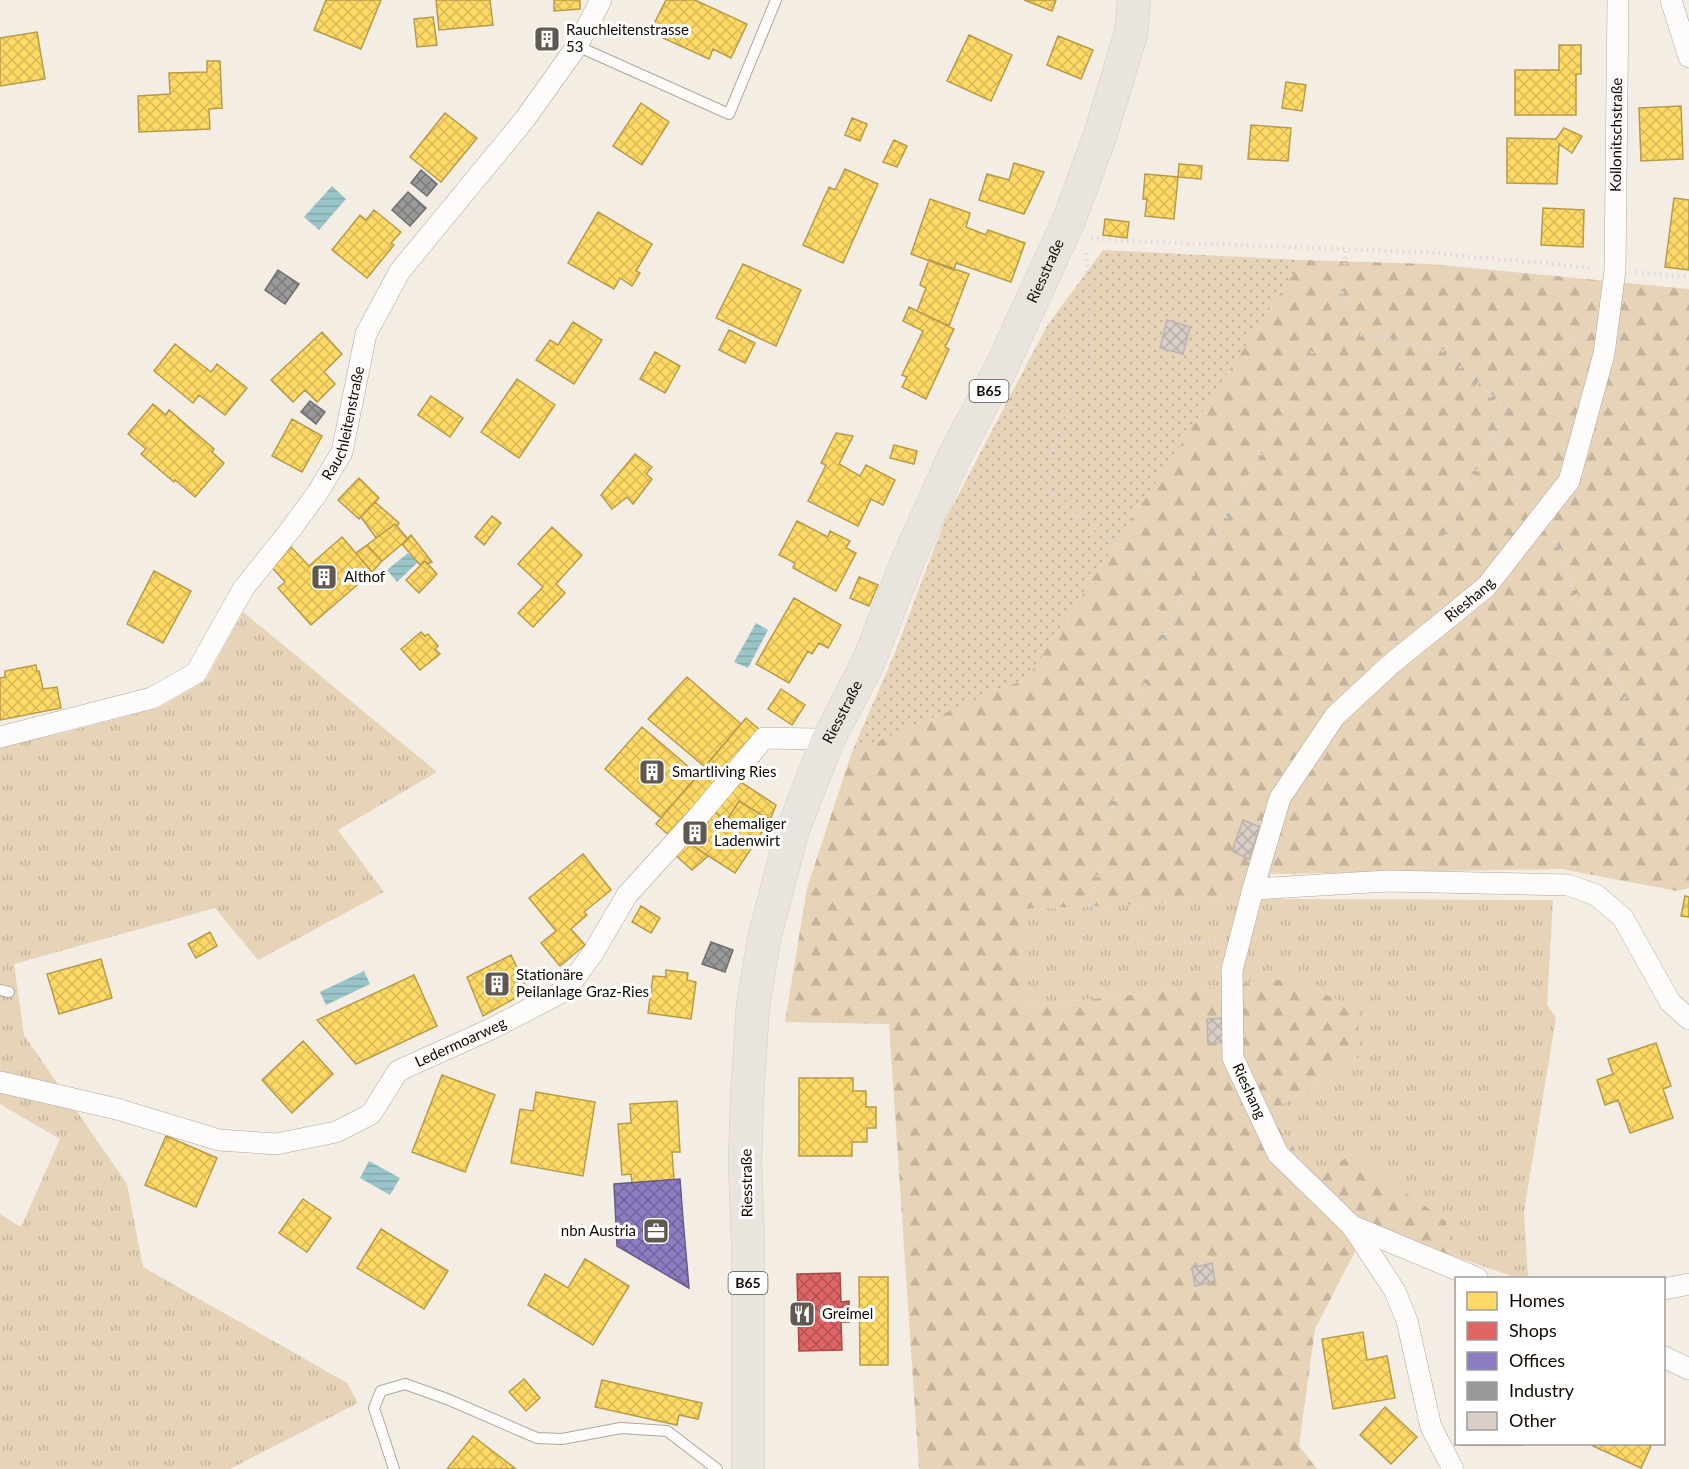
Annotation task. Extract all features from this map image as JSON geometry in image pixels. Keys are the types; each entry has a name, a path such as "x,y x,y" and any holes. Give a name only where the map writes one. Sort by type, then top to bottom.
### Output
{"main road":[{"name":"Riesstraße","path":"748,1469 748,1245 745,1162 753,1005 764,939 792,832 827,742 868,663 908,560 955,455 1071,239 1069,220 1100,136 1131,33 1134,0"}],"street":[{"name":"Rauchleitenstraße","path":"0,737 152,698 196,673 243,589 318,492 342,452 366,334 400,271 525,119 577,46 601,0"},
{"name":"Kollonitschstraße","path":"1615,270 1618,0"},
{"path":"1671,0 1689,57"},
{"name":"Rieshang","path":"1454,1469 1431,1427 1407,1321 1395,1291 1352,1226 1278,1154 1233,1058 1232,970 1280,798 1335,716 1391,664 1486,586 1569,481 1604,354 1615,270"},
{"name":"Ledermoarweg","path":"0,1082 117,1109 219,1140 276,1144 336,1132 371,1114 398,1071 493,1028 566,990 593,953 627,895 697,818 764,738 814,739 827,742"},
{"path":"1253,889 1388,881 1568,885 1596,895 1623,918 1670,1002 1689,1019"},
{"name":"Rieshang","path":"1352,1226 1475,1277"},
{"path":"1665,1289 1689,1284"},
{"path":"1665,1357 1689,1369"}],"lane":[{"path":"577,46 729,114 776,0"},
{"path":"394,1469 374,1408 381,1391 405,1384 447,1399 537,1438 562,1440 621,1428 667,1431 717,1469"}],"path":[{"path":"1071,239 1425,252 1689,277"},
{"path":"1071,239 1086,251 1092,332 1091,360 1052,451 1048,489 1153,578 1163,640"},
{"path":"1239,942 1081,944 1137,703 1183,592 1245,485 1342,292 1346,249"},
{"path":"1342,292 1354,311 1359,334 1441,349 1505,409"},
{"path":"1449,617 1433,592 1437,556 1505,409 1528,376 1571,341 1608,326"},
{"path":"1493,435 1514,469 1518,500 1535,524 1563,554 1574,591 1650,754 1681,791 1689,794"}],"green space":[{"path":"1103,250 1302,260 1027,678 852,752 894,655 945,520 1047,326"},
{"path":"1302,260 1431,264 1689,289 1689,888 1677,891 1561,869 1270,874 1276,899 1020,909 1023,1006 1286,979 1358,1008 1359,1057 1270,1112 1312,1175 1352,1155 1446,1221 1451,1255 1364,1234 1315,1329 1299,1446 1317,1469 919,1469 889,1024 785,1022 807,888 852,752 1027,678"},
{"path":"243,612 437,772 338,830 384,892 258,960 215,908 14,964 24,1035 127,1184 143,1267 347,1383 358,1403 230,1469 0,1469 0,1214 21,1227 60,1139 0,1104 0,747 158,708 205,681"},
{"path":"1276,899 1553,900 1547,1005 1556,1018 1524,1211 1528,1277 1514,1277 1451,1255 1446,1221 1312,1175 1270,1112 1359,1057 1286,979 1022,1006 1019,909"}],"water":[{"path":"332,186 346,199 319,230 304,217"},
{"path":"408,553 418,562 397,582 387,570"},
{"path":"756,623 768,630 748,668 734,662"},
{"path":"364,971 370,984 326,1005 320,992"},
{"path":"369,1161 400,1178 390,1195 360,1178"}],"building: Homes":[{"path":"326,0 381,0 361,49 314,30"},
{"path":"436,0 490,0 493,25 439,30"},
{"path":"554,0 580,0 580,9 554,11"},
{"path":"666,0 695,0 747,24 731,58 713,49 709,59 650,32"},
{"path":"1024,0 1056,0 1052,11"},
{"path":"433,17 437,45 417,47 414,19"},
{"name":"Rauchleitenstrasse 53","path":"554,29 559,42 540,49 536,36"},
{"path":"37,32 45,79 0,86 0,38"},
{"path":"969,35 1012,55 991,101 947,81"},
{"path":"1058,36 1093,50 1081,79 1047,65"},
{"path":"1559,45 1581,45 1581,74 1576,74 1576,115 1515,115 1515,70 1559,70"},
{"path":"207,61 220,61 222,108 209,109 210,129 139,132 138,96 170,94 169,73 207,72"},
{"path":"1286,82 1306,85 1302,111 1282,108"},
{"path":"641,103 669,122 642,165 613,146"},
{"path":"1681,106 1683,159 1641,161 1639,108"},
{"path":"445,113 477,138 441,182 410,157"},
{"path":"852,118 867,124 860,141 845,135"},
{"path":"1251,125 1291,128 1288,161 1248,159"},
{"path":"1564,128 1582,136 1572,153 1559,144 1557,184 1507,183 1507,138 1556,139"},
{"path":"894,140 907,146 897,167 883,162"},
{"path":"1014,163 1044,172 1024,214 979,200 987,174 1009,180"},
{"path":"1179,164 1202,166 1201,179 1178,177"},
{"path":"845,169 878,184 843,263 803,245 829,187 835,190"},
{"path":"1145,174 1178,177 1174,219 1145,216 1147,199 1143,199"},
{"path":"1674,198 1689,200 1689,270 1665,267"},
{"path":"930,199 970,213 966,227 986,235 988,230 1025,243 1011,282 956,263 954,270 911,254"},
{"path":"1543,208 1584,210 1583,247 1541,245"},
{"path":"374,210 401,232 391,243 394,245 367,278 332,250 360,215 366,220"},
{"path":"598,212 652,244 636,271 640,273 632,286 620,278 614,289 568,263"},
{"path":"1105,219 1129,222 1127,238 1103,235"},
{"path":"929,260 969,274 949,326 917,311 926,288 920,285"},
{"path":"743,264 801,290 776,346 716,318"},
{"path":"909,307 954,329 945,347 949,349 926,399 902,387 907,377 902,375 923,331 903,321"},
{"path":"573,322 602,340 574,384 536,360 550,340 558,345"},
{"path":"729,330 755,343 745,363 719,350"},
{"path":"322,332 342,354 324,372 335,384 317,402 305,390 293,402 271,380"},
{"path":"175,344 211,372 217,364 247,388 225,415 199,395 193,403 154,371"},
{"path":"655,352 680,366 665,393 640,379"},
{"path":"517,379 555,405 519,458 481,432"},
{"path":"431,396 463,418 450,437 418,415"},
{"path":"153,404 166,415 169,410 214,449 212,452 224,463 195,497 141,454 146,449 128,434"},
{"path":"292,419 322,436 302,472 272,456"},
{"path":"836,433 853,436 839,464 860,476 866,465 895,480 883,505 871,499 858,526 808,501 826,465 821,463"},
{"path":"894,445 917,451 914,464 890,458"},
{"path":"635,454 652,467 646,474 652,479 633,504 627,497 612,509 601,495"},
{"path":"359,478 379,498 359,519 338,500"},
{"path":"375,502 399,523 376,538 361,517"},
{"path":"492,516 501,523 484,545 475,537"},
{"path":"797,521 828,537 830,531 850,541 846,548 856,553 836,591 793,568 795,563 779,555"},
{"path":"395,524 408,539 382,561 367,545"},
{"path":"552,527 582,555 556,584 565,593 533,627 518,613 543,587 518,564"},
{"path":"411,535 432,562 427,564 425,561 420,565 402,544"},
{"name":"Althof","path":"342,537 372,572 311,625 278,588 285,582 270,565 291,547 309,566"},
{"path":"367,545 382,561 372,572 356,553"},
{"path":"425,561 437,574 419,593 406,580"},
{"path":"154,571 191,591 163,643 127,624"},
{"path":"859,577 878,585 869,606 850,598"},
{"path":"794,598 841,625 828,648 819,643 812,654 808,651 789,683 756,664"},
{"path":"421,632 425,636 428,634 438,646 435,649 440,654 420,670 401,649"},
{"path":"36,665 43,689 57,687 61,708 0,720 0,678 5,677 5,671"},
{"name":"Smartliving Ries","path":"687,677 741,724 705,767 648,719"},
{"path":"781,689 805,705 792,725 768,709"},
{"path":"746,718 760,730 671,837 656,824"},
{"name":"Smartliving Ries","path":"642,727 698,775 661,818 605,769"},
{"name":"ehemaliger Ladenwirt","path":"736,779 776,805 770,820 739,801 727,820 714,812 693,846 708,856 692,870 673,853"},
{"path":"739,801 770,820 735,873 693,846 714,812 727,820"},
{"path":"583,854 611,890 584,912 587,915 571,929 585,945 560,966 541,943 556,931 529,898"},
{"path":"1685,896 1689,897 1689,917 1681,916"},
{"path":"641,906 660,918 651,933 632,922"},
{"path":"210,932 217,946 196,958 188,944"},
{"name":"Stationäre Peilanlage Graz-Ries","path":"511,955 528,991 483,1016 467,977"},
{"path":"101,959 112,998 59,1014 47,974"},
{"path":"666,970 688,973 687,980 696,982 691,1019 648,1013 653,976 666,977"},
{"path":"414,975 437,1026 356,1064 317,1020"},
{"path":"303,1041 333,1074 292,1113 262,1080"},
{"path":"1656,1043 1671,1086 1663,1089 1673,1118 1630,1133 1618,1100 1605,1105 1597,1080 1613,1074 1608,1059"},
{"path":"442,1075 495,1095 465,1172 412,1152"},
{"path":"799,1078 853,1078 853,1091 866,1091 866,1107 876,1107 876,1128 867,1128 867,1142 852,1142 852,1156 799,1156"},
{"path":"536,1092 595,1102 583,1176 511,1163 520,1109 533,1111"},
{"path":"677,1101 680,1152 672,1152 674,1180 632,1183 631,1174 622,1175 618,1124 631,1123 630,1104"},
{"path":"166,1136 217,1158 196,1207 145,1185"},
{"path":"303,1199 331,1218 307,1252 279,1233"},
{"path":"381,1229 448,1271 424,1309 357,1268"},
{"path":"585,1259 629,1286 593,1345 528,1305 545,1274 568,1288"},
{"path":"859,1277 888,1277 888,1365 860,1365"},
{"path":"1363,1332 1367,1360 1387,1356 1395,1398 1333,1409 1322,1339"},
{"path":"524,1379 540,1398 526,1411 509,1392"},
{"path":"602,1380 702,1403 698,1419 679,1415 677,1425 595,1407"},
{"path":"1385,1407 1417,1437 1391,1464 1360,1435"},
{"path":"473,1436 516,1469 447,1469"},
{"path":"1594,1445 1652,1445 1641,1468"}],"building: Shops":[{"path":"840,1273 841,1302 849,1301 849,1322 841,1322 842,1350 799,1351 797,1274"}],"building: Offices":[{"path":"680,1179 689,1288 617,1246 614,1184"}],"building: Industry":[{"path":"421,170 437,184 427,196 411,183"},
{"path":"408,192 426,208 410,226 392,210"},
{"path":"278,270 299,284 285,304 265,290"},
{"path":"310,401 325,412 316,424 301,412"},
{"path":"711,942 733,950 725,972 702,964"}],"building: Other":[{"path":"1167,320 1190,327 1183,354 1160,348"},
{"path":"1243,820 1260,827 1249,859 1232,851"},
{"path":"1222,1018 1224,1042 1208,1044 1207,1019"},
{"path":"1212,1263 1215,1281 1195,1286 1192,1268"}],"place":[{"name":"Rauchleitenstrasse 53","path":"547,39"},
{"name":"Althof","path":"324,577"},
{"name":"Smartliving Ries","path":"652,772"},
{"name":"ehemaliger Ladenwirt","path":"695,833"},
{"name":"Stationäre Peilanlage Graz-Ries","path":"497,984"},
{"name":"nbn Austria","path":"656,1231"},
{"name":"Greimel","path":"802,1314"}]}
